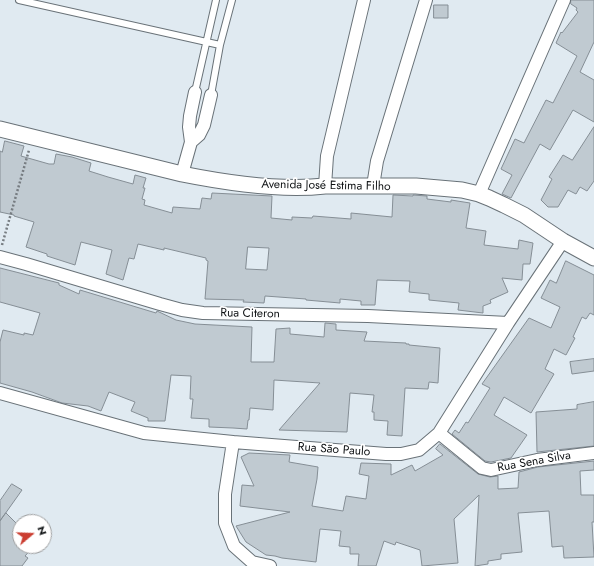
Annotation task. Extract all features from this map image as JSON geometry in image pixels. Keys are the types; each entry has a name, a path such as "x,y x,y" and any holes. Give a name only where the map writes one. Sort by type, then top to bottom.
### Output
{"street":[{"path":"325,186 327,156 364,0"},
{"path":"372,186 377,161 426,0"},
{"path":"479,194 564,0"},
{"path":"182,174 191,142 189,128 195,92"},
{"path":"191,142 199,135 204,125 211,95"},
{"name":"Avenida José Estima Filho","path":"0,128 204,179 285,187 416,186 462,190 479,194 504,204 563,241 594,258"},
{"name":"Rua São Paulo","path":"0,393 144,433 233,442 401,454 418,450 439,433 508,323 563,241"},
{"name":"Rua Citeron","path":"0,257 160,304 182,310 203,313 368,316 508,323"},
{"name":"Rua Sena Silva","path":"439,433 482,468 491,470 537,460 594,453"},
{"path":"233,442 225,494 225,523 234,546 252,562 270,566"}],"lane":[{"path":"19,0 220,46"},
{"path":"195,92 216,0"},
{"path":"211,95 220,46 232,0"}],"path":[{"path":"0,252 33,137"}],"building":[{"path":"571,0 594,0 594,42 580,72 594,80 594,122 573,110 550,150 540,144 511,198 502,194 512,175 501,169 515,139 524,143 546,100 553,103 577,56 556,43 561,32 562,33 578,12 576,10 577,8 571,4"},
{"path":"434,5 448,5 448,18 434,18"},
{"path":"594,127 594,181 587,191 580,187 576,194 568,190 558,207 548,207 541,200 552,179 549,177 563,155 572,160"},
{"path":"5,141 24,146 21,156 49,164 54,164 56,154 91,163 89,171 133,184 135,175 146,178 142,199 145,200 144,205 172,213 173,207 200,209 202,198 211,199 212,193 272,196 271,218 292,220 292,217 312,218 313,216 351,219 351,213 392,217 393,195 427,196 427,199 451,202 451,200 470,203 466,228 486,231 484,245 518,249 519,240 533,243 530,264 523,264 522,280 502,278 508,292 490,300 491,303 483,306 483,313 458,310 459,303 429,300 429,294 409,292 410,281 377,280 375,305 361,305 361,301 340,299 340,303 265,296 264,303 243,302 244,300 205,299 208,261 206,258 164,248 164,250 138,244 134,259 129,258 123,280 106,274 112,250 81,242 75,265 47,256 47,254 26,247 34,222 0,212 0,151 2,152","holes":["248,247 269,248 267,270 246,269"]},
{"path":"566,261 594,275 594,315 590,313 586,319 582,317 573,337 575,338 566,355 554,349 545,369 554,374 531,413 504,397 494,415 527,435 511,458 491,462 485,461 452,434 455,430 459,433 466,422 468,423 490,388 482,384 529,318 551,328 560,307 541,298 550,280 556,283"},
{"path":"0,268 59,283 59,285 79,294 80,290 156,313 157,311 176,320 195,324 252,327 251,362 274,362 276,329 290,328 290,334 324,337 325,323 336,324 336,330 367,332 364,341 406,343 409,345 440,348 438,383 429,382 428,389 405,388 402,436 387,435 388,421 374,420 374,412 372,412 374,395 350,393 347,432 279,430 320,383 274,380 273,410 250,408 247,429 209,427 209,419 191,418 193,399 190,399 191,376 171,375 165,421 148,421 148,418 131,411 135,402 109,392 101,411 88,406 62,403 32,392 0,383 0,342 3,330 24,335 24,333 33,335 40,313 0,302"},
{"path":"594,359 594,371 572,374 570,362"},
{"path":"594,402 594,446 537,452 536,412 577,409 577,405"},
{"path":"440,444 478,474 490,477 498,476 498,489 518,488 519,472 538,467 594,461 594,470 580,471 581,495 594,495 594,522 592,522 594,557 564,558 563,546 552,547 549,511 518,513 522,552 501,554 501,559 488,561 488,564 475,566 479,495 454,519 458,563 422,566 420,550 396,542 395,545 384,541 376,566 358,566 359,554 350,554 350,547 339,546 341,531 320,529 316,562 282,558 266,555 246,542 236,526 290,512 240,506 242,485 254,486 241,457 249,453 290,455 289,462 318,467 312,506 343,511 346,496 366,499 369,476 359,474 361,463 391,464 391,475 412,465 415,471 443,455 436,449"},
{"path":"12,484 22,490 0,521 0,501"},
{"path":"6,513 12,519 12,554 27,554 25,556 28,558 22,566 0,566 0,521"}]}
